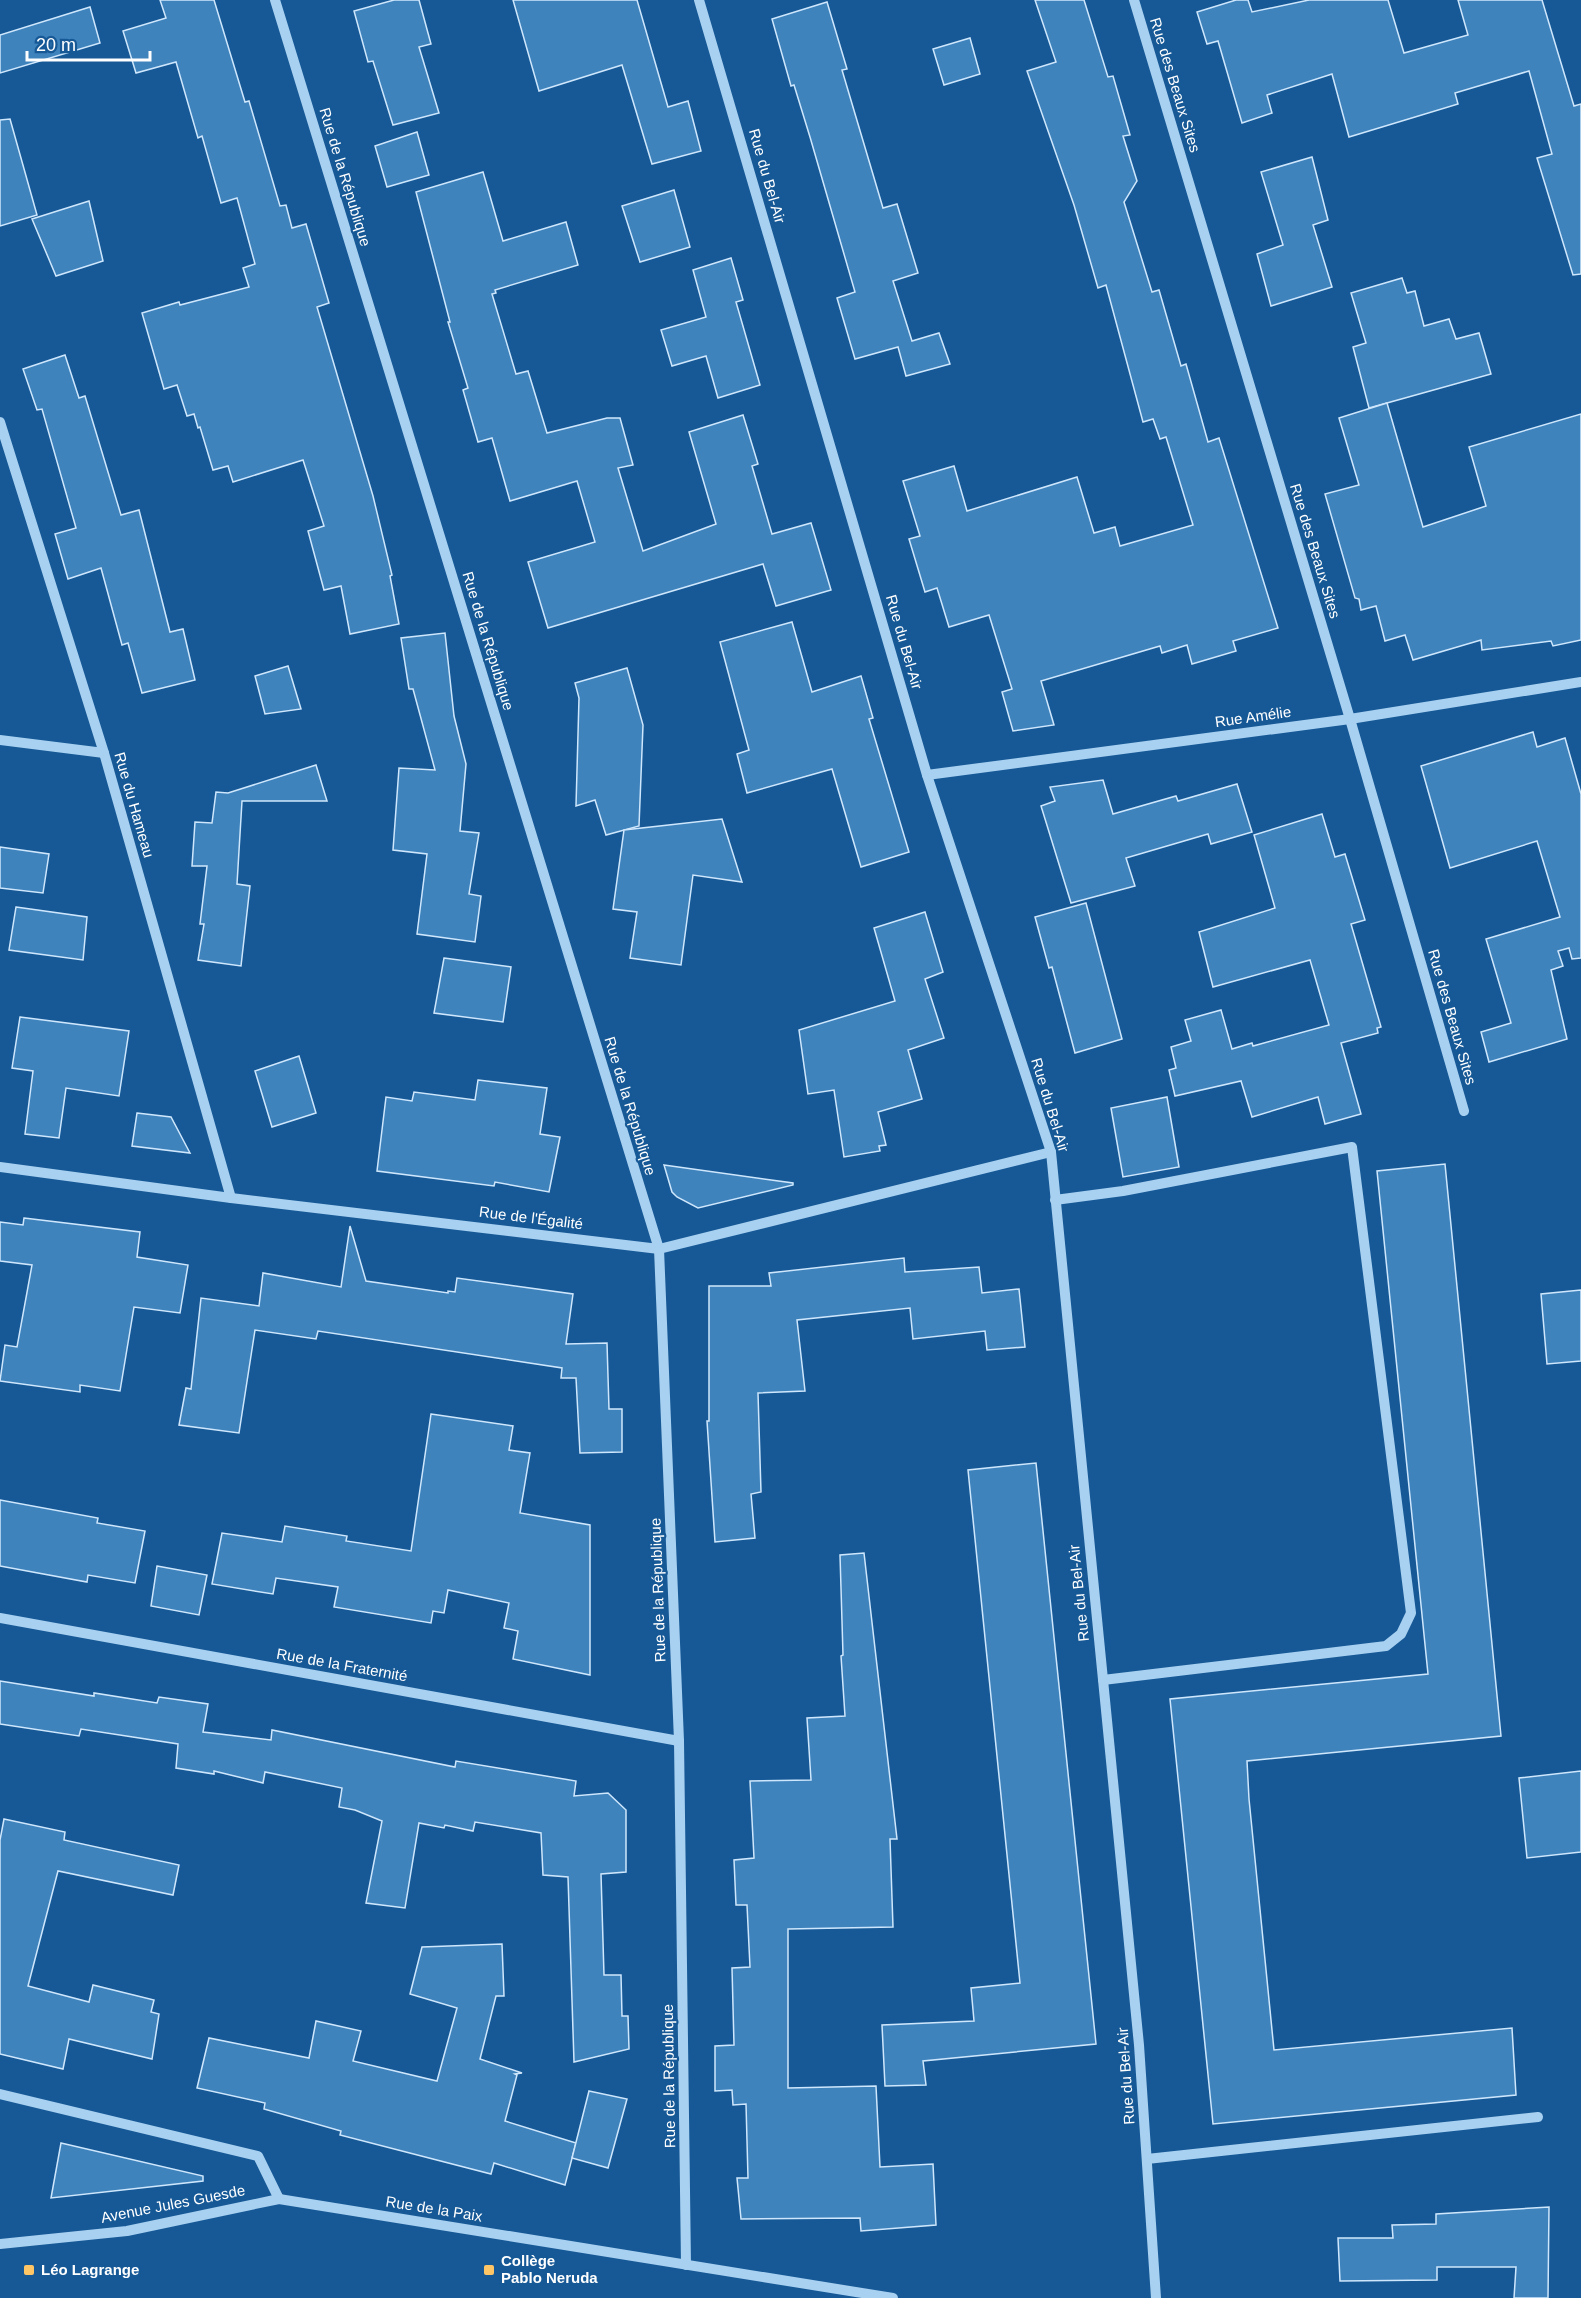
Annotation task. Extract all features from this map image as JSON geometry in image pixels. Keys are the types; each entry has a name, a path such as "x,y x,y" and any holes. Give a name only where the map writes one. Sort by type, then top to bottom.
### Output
{"street":[{"name":"Rue de la République","path":"275,0 659,1249 679,1741 686,2265"},
{"name":"Rue du Bel-Air","path":"699,0 927,775 1051,1152 1138,2034 1156,2298"},
{"name":"Rue des Beaux Sites","path":"1134,0 1350,719 1464,1111"},
{"name":"Rue du Hameau","path":"0,422 104,753 231,1198"},
{"name":"Rue Amélie","path":"927,775 1350,719 1581,682"},
{"path":"0,740 104,753"},
{"path":"1055,1200 1123,1191 1352,1147 1411,1613 1401,1634 1386,1646 1103,1680"},
{"name":"Rue de l'Égalité","path":"0,1167 231,1198 659,1249 1051,1152"},
{"name":"Rue de la Fraternité","path":"0,1618 679,1741"},
{"path":"0,2094 258,2156 279,2199"},
{"path":"1147,2159 1538,2117"},
{"name":"Rue de la Paix","path":"279,2199 893,2298"},
{"name":"Avenue Jules Guesde","path":"0,2244 127,2231 279,2199"}],"building":[{"path":"160,0 214,0 245,102 249,101 280,206 286,205 292,228 306,224 329,303 317,307 373,496 392,575 390,576 399,624 350,634 341,586 324,590 308,531 324,526 303,460 233,482 228,466 213,470 200,427 198,428 194,414 187,416 177,385 164,389 142,313 179,302 180,305 249,287 243,268 255,264 237,198 221,203 202,136 198,138 176,62 136,73 123,31 166,18"},
{"path":"394,0 419,0 431,44 419,47 439,113 393,125 373,61 368,62 354,11"},
{"path":"513,0 637,0 668,107 688,101 701,151 652,164 622,65 539,91"},
{"path":"1035,0 1084,0 1108,77 1113,76 1130,135 1123,136 1137,181 1124,202 1152,292 1159,290 1181,366 1186,364 1208,442 1219,438 1278,628 1233,641 1236,651 1192,664 1187,645 1162,653 1160,646 1041,681 1054,725 1013,731 1002,692 1012,689 989,615 949,627 937,588 925,592 909,539 920,536 903,481 954,466 967,511 1077,477 1094,533 1115,527 1120,546 1193,525 1166,437 1160,439 1153,419 1143,422 1106,285 1098,288 1074,205 1027,71 1056,62"},
{"path":"1236,0 1248,0 1252,12 1309,0 1388,0 1404,53 1468,35 1458,0 1542,0 1574,106 1581,104 1581,274 1573,275 1537,158 1552,154 1529,71 1455,93 1458,104 1349,137 1332,74 1267,95 1272,113 1242,123 1218,41 1207,44 1197,12"},
{"path":"827,2 847,69 842,70 883,208 897,204 918,273 893,281 912,341 939,333 950,364 906,376 898,347 855,359 837,298 855,292 810,137 794,85 791,86 772,19"},
{"path":"90,7 100,43 0,73 0,35"},
{"path":"970,38 980,74 944,85 933,49"},
{"path":"10,119 37,215 0,226 0,120"},
{"path":"417,132 429,175 387,187 375,146"},
{"path":"1312,157 1328,220 1313,225 1332,287 1271,306 1257,254 1283,245 1261,172"},
{"path":"483,172 503,241 566,222 578,265 495,290 496,293 492,294 516,374 528,371 547,433 607,418 620,418 633,465 618,468 643,551 716,524 689,432 743,415 758,464 752,466 772,534 811,523 831,590 776,606 763,564 548,628 528,562 595,542 577,481 510,501 492,438 478,442 463,390 468,388 448,322 450,322 416,192"},
{"path":"674,190 690,247 640,262 622,206"},
{"path":"89,201 103,261 56,276 32,219"},
{"path":"731,258 743,300 736,302 760,385 718,398 706,356 672,366 661,330 706,317 693,270"},
{"path":"1402,278 1407,293 1415,291 1424,326 1449,319 1456,339 1479,333 1491,374 1369,408 1353,347 1366,343 1351,293"},
{"path":"65,355 79,398 85,396 121,515 139,510 170,632 183,629 195,680 142,693 128,643 122,645 101,568 68,579 55,534 76,528 42,409 37,410 23,369"},
{"path":"1387,403 1423,527 1486,506 1469,447 1581,414 1581,640 1553,646 1551,641 1482,650 1481,640 1413,660 1405,635 1385,641 1376,606 1361,610 1359,599 1355,598 1325,494 1359,485 1339,418"},
{"path":"792,622 812,692 861,676 873,718 869,719 909,852 861,867 832,769 747,793 737,754 749,750 720,642"},
{"path":"445,633 454,716 466,764 460,831 479,833 469,894 481,896 475,942 417,934 427,854 393,850 399,768 435,770 413,689 409,689 401,638"},
{"path":"288,666 301,709 265,714 255,676"},
{"path":"627,668 643,725 639,826 606,835 595,800 576,806 579,698 575,683"},
{"path":"1533,732 1537,747 1565,738 1581,794 1581,958 1572,959 1569,948 1558,951 1563,966 1551,970 1567,1039 1489,1062 1481,1032 1511,1023 1486,939 1560,917 1537,841 1450,868 1421,766"},
{"path":"316,765 327,801 242,801 237,884 250,886 241,966 198,960 204,924 200,924 207,866 192,866 195,822 212,823 216,792 228,793"},
{"path":"1103,780 1113,814 1176,796 1178,801 1237,784 1252,832 1211,844 1208,834 1126,858 1135,886 1071,903 1041,806 1055,801 1050,787"},
{"path":"1322,814 1335,857 1345,854 1365,920 1351,924 1381,1027 1377,1028 1378,1033 1341,1043 1361,1114 1325,1124 1318,1097 1252,1117 1241,1081 1175,1096 1169,1070 1176,1068 1171,1047 1191,1041 1185,1020 1221,1010 1232,1049 1252,1043 1253,1046 1329,1025 1310,960 1213,987 1199,932 1275,908 1254,835"},
{"path":"722,819 742,882 693,875 681,965 630,958 637,912 613,909 624,830"},
{"path":"0,847 49,854 43,893 0,888"},
{"path":"1086,903 1122,1039 1075,1053 1052,967 1049,968 1035,917"},
{"path":"16,907 87,917 83,960 9,950"},
{"path":"925,912 943,972 925,979 944,1038 908,1050 922,1099 878,1112 886,1145 879,1146 880,1151 844,1157 834,1090 808,1094 799,1030 895,1001 874,928"},
{"path":"444,958 511,967 503,1022 434,1013"},
{"path":"20,1017 129,1031 119,1096 66,1088 59,1138 25,1134 33,1071 12,1068"},
{"path":"299,1056 316,1113 272,1127 255,1071"},
{"path":"478,1080 547,1088 540,1134 560,1137 549,1192 495,1182 494,1186 377,1171 386,1097 412,1101 414,1092 475,1100"},
{"path":"1167,1097 1179,1167 1123,1177 1111,1108"},
{"path":"137,1113 171,1117 190,1153 132,1146"},
{"path":"1445,1164 1501,1736 1247,1761 1249,1799 1274,2050 1512,2028 1516,2095 1213,2124 1170,1699 1428,1674 1377,1171"},
{"path":"664,1165 793,1183 793,1185 698,1208 672,1192"},
{"path":"24,1218 140,1232 137,1257 188,1265 180,1313 134,1307 120,1391 80,1385 80,1392 0,1381 5,1345 17,1347 32,1265 0,1261 0,1222 23,1225"},
{"path":"350,1226 366,1281 448,1293 448,1291 455,1292 457,1278 573,1294 566,1344 607,1343 609,1409 622,1409 622,1452 580,1453 576,1378 561,1378 562,1368 318,1331 316,1339 255,1330 239,1433 179,1425 186,1388 191,1389 201,1298 259,1306 263,1273 341,1287"},
{"path":"904,1258 905,1272 979,1267 982,1293 1019,1289 1025,1347 987,1350 985,1331 913,1339 910,1308 797,1320 805,1391 758,1393 761,1492 751,1494 755,1538 715,1542 707,1421 709,1421 709,1286 771,1286 769,1273"},
{"path":"1581,1290 1581,1361 1547,1364 1541,1294"},
{"path":"431,1414 513,1426 509,1450 530,1453 520,1513 590,1525 590,1675 513,1659 518,1631 504,1628 509,1603 448,1590 444,1613 433,1611 431,1623 334,1607 338,1587 276,1578 273,1594 212,1584 222,1533 282,1542 285,1526 347,1536 346,1541 411,1551"},
{"path":"1036,1463 1096,2044 923,2061 926,2085 885,2086 882,2025 974,2021 971,1988 1020,1983 968,1470"},
{"path":"0,1500 98,1518 97,1523 145,1531 135,1583 88,1575 87,1582 0,1566"},
{"path":"864,1553 897,1839 890,1839 893,1927 788,1929 788,2088 876,2086 880,2167 933,2164 936,2225 861,2231 860,2218 741,2219 737,2178 748,2178 746,2104 733,2105 732,2090 715,2091 715,2046 734,2045 732,1968 750,1967 747,1905 736,1905 734,1860 754,1858 750,1781 811,1780 807,1718 845,1716 841,1656 843,1655 840,1555"},
{"path":"157,1566 207,1575 199,1615 151,1606"},
{"path":"0,1681 94,1696 94,1693 157,1703 159,1697 208,1704 203,1732 271,1740 272,1730 455,1767 456,1761 576,1781 574,1796 608,1793 626,1810 626,1872 601,1874 604,1975 621,1975 622,2016 628,2016 629,2049 574,2062 568,1877 543,1875 541,1833 475,1822 473,1831 445,1825 444,1828 419,1823 405,1908 366,1903 382,1821 355,1810 339,1807 342,1788 265,1772 263,1783 214,1771 214,1774 176,1768 178,1744 81,1729 79,1736 0,1724"},
{"path":"1581,1771 1581,1852 1527,1858 1519,1778"},
{"path":"4,1819 65,1832 64,1840 179,1865 173,1895 58,1871 28,1986 89,2002 93,1985 154,2000 151,2012 159,2014 152,2059 69,2039 63,2069 0,2054 0,1840"},
{"path":"502,1944 504,1996 496,1996 480,2059 522,2073 515,2074 517,2075 505,2121 576,2143 565,2185 494,2163 491,2174 340,2135 341,2131 264,2109 265,2103 197,2088 209,2038 309,2058 316,2021 361,2031 353,2061 437,2081 457,2008 410,1994 422,1947"},
{"path":"589,2091 627,2099 608,2168 572,2158"},
{"path":"61,2143 203,2176 203,2181 51,2198"},
{"path":"1549,2207 1548,2298 1514,2298 1516,2267 1437,2267 1437,2280 1340,2281 1338,2238 1393,2238 1392,2225 1436,2224 1436,2214"}],"place":[{"name":"Léo Lagrange","path":"29,2270"},
{"name":"Collège Pablo Neruda","path":"489,2270"}]}
